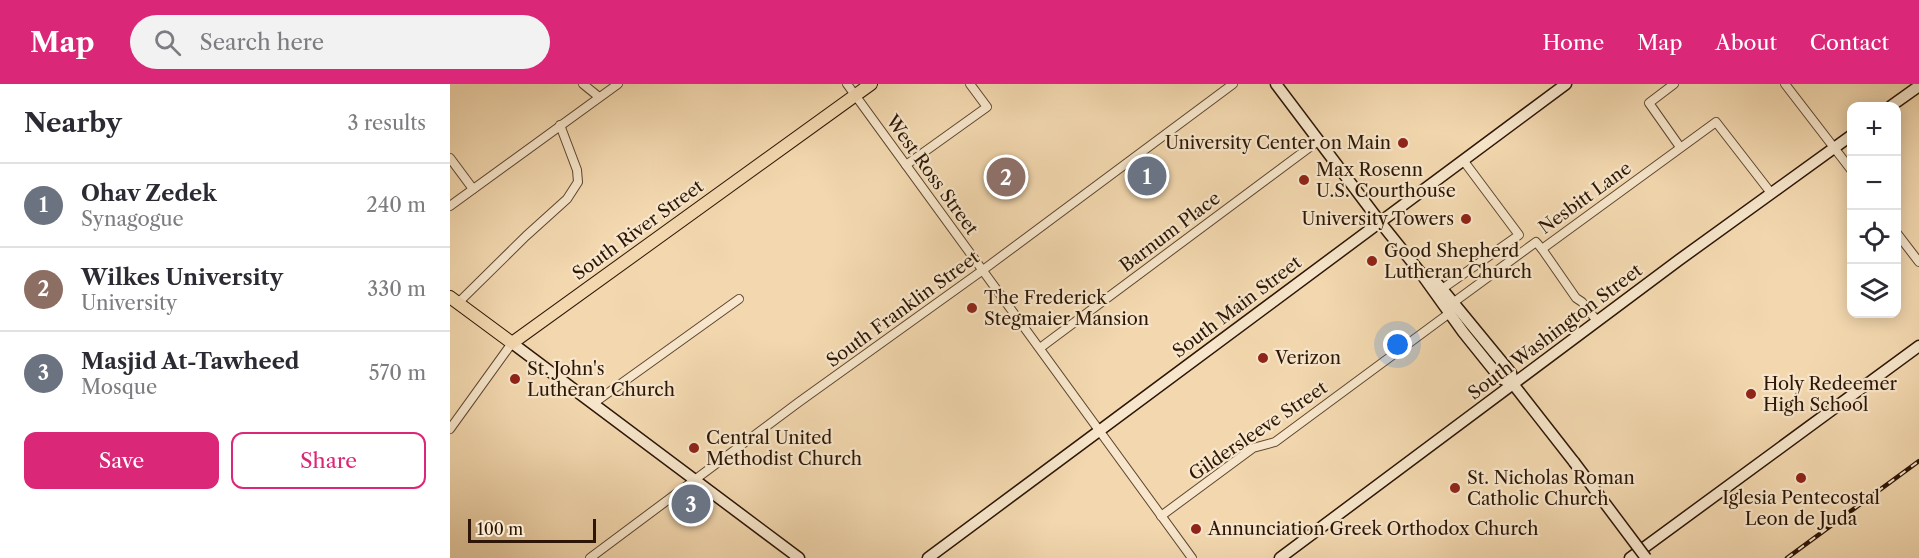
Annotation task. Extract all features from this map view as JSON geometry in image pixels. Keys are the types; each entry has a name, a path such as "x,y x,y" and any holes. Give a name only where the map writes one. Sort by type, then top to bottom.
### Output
{"main road":[{"name":"South River Street","path":"512,343 871,84"},
{"path":"454,300 512,343"}],"street":[{"path":"583,84 599,97"},
{"path":"450,206 618,84"},
{"name":"West Ross Street","path":"847,84 1192,558"},
{"path":"906,165 987,107 970,84"},
{"name":"South Franklin Street","path":"590,558 1233,84"},
{"path":"1276,84 1420,272 1511,374 1513,384 1646,558"},
{"name":"South Main Street","path":"928,558 1566,84"},
{"path":"1674,84 1649,103 1680,147"},
{"path":"1785,84 1847,166"},
{"path":"1897,102 1919,86"},
{"name":"Nesbitt Lane","path":"1451,308 1536,242 1542,249 1716,122 1771,193"},
{"path":"454,300 567,199 578,182 577,170 560,125"},
{"name":"South Washington Street","path":"1280,558 1847,138"},
{"name":"Barnum Place","path":"1040,348 1318,141"},
{"path":"450,158 473,189"},
{"path":"1442,289 1519,235 1463,160"},
{"path":"1901,239 1919,262"},
{"path":"1542,249 1576,298 1597,321"},
{"path":"1420,272 1435,281 1442,289 1451,308"},
{"path":"594,404 739,299"},
{"name":"Gildersleeve Street","path":"1161,516 1253,448 1275,442 1451,308"},
{"path":"512,343 799,558"},
{"name":"South River Street","path":"450,429 512,343"},
{"path":"1630,558 1919,346"}],"railway":[{"path":"1787,558 1919,461"}],"place":[{"name":"University Center on Main","path":"1403,143"},
{"name":"Ohav Zedek","path":"1147,176"},
{"name":"Wilkes University","path":"1006,177"},
{"name":"Max Rosenn U.S. Courthouse","path":"1304,180"},
{"name":"University Towers","path":"1466,219"},
{"name":"Good Shepherd Lutheran Church","path":"1372,261"},
{"name":"The Frederick Stegmaier Mansion","path":"972,308"},
{"name":"Verizon","path":"1263,358"},
{"name":"St. John's Lutheran Church","path":"515,379"},
{"name":"Holy Redeemer High School","path":"1751,394"},
{"name":"Central United Methodist Church","path":"694,448"},
{"name":"Iglesia Pentecostal Leon de Juda","path":"1801,478"},
{"name":"St. Nicholas Roman Catholic Church","path":"1455,488"},
{"name":"Masjid At-Tawheed","path":"691,504"},
{"name":"Annunciation Greek Orthodox Church","path":"1196,529"}]}
